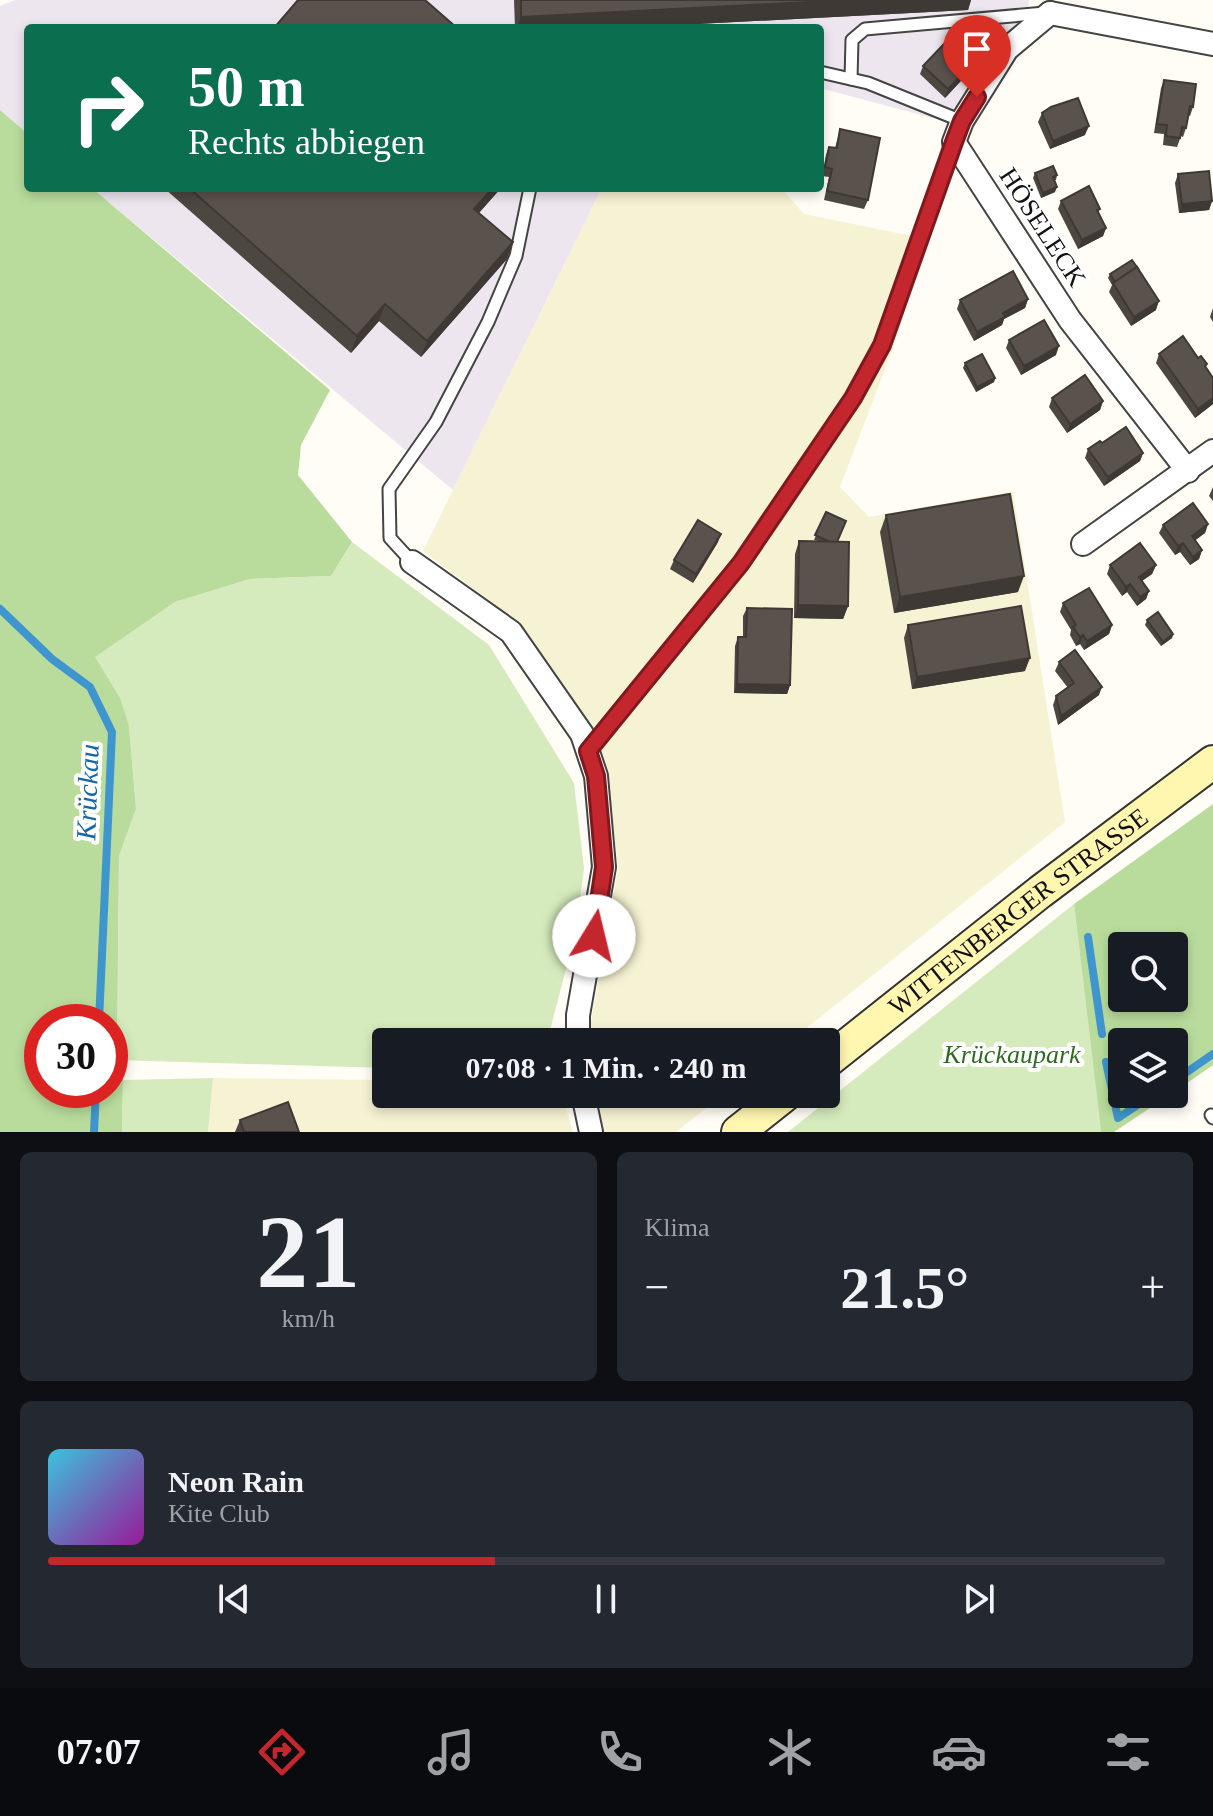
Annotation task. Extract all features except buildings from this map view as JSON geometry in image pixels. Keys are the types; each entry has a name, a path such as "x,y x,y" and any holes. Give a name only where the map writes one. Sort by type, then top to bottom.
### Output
{"main road":[{"name":"WITTENBERGER STRASSE","path":"840,1051 1040,892 1213,762"},
{"path":"738,1132 768,1108"}],"street":[{"path":"958,131 1007,49 1050,6 1213,44"},
{"name":"HÖSELECK","path":"958,131 1070,320 1188,471"},
{"path":"1083,544 1213,451"},
{"path":"412,562 511,632 582,734 596,776 604,867 578,1028"},
{"path":"586,1108 591,1132"}],"lane":[{"path":"851,79 852,40 865,29 1050,6"},
{"path":"588,751 741,563 853,398 882,345 958,131 868,83 824,73"},
{"path":"412,562 390,538 389,489 436,422 488,322 516,256 529,192"}],"shaded area":[{"path":"15,0 1029,0 1028,15 1002,40 947,122 824,89 824,24 24,24 24,131 0,110 0,6"},
{"path":"97,192 600,192 453,490"},
{"path":"600,192 785,192 804,214 927,239 893,348 840,487 869,517 1013,491 1065,822 807,1028 590,1028 618,868 607,773 592,730 522,625 423,551"},
{"path":"213,1078 372,1080 372,1108 566,1108 573,1132 208,1132"},
{"path":"600,1108 706,1108 676,1132 604,1132"}],"green space":[{"path":"0,110 24,131 24,192 97,192 330,390 301,445 298,475 352,542 331,576 250,579 175,602 95,657 120,698 129,726 136,809 119,856 118,1004 24,1004 24,1108 122,1108 122,1132 0,1132"},
{"path":"352,542 489,645 574,783 584,868 576,930 551,1028 372,1028 372,1068 128,1060 128,1004 118,1004 119,856 136,809 129,726 94,657 175,602 250,579 331,576"},
{"path":"1213,804 1213,1065 1188,1082 1188,1028 1108,1028 1108,1108 1150,1108 1114,1132 1101,1132 1074,904"},
{"name":"Krückaupark","path":"1074,904 1101,1132 788,1132 818,1108 840,1108 840,1091"},
{"path":"213,1078 208,1132 122,1132 122,1108 128,1108 128,1080"}],"waterway":[{"name":"Krückau","path":"0,609 52,659 90,687 112,732 100,1004"},
{"path":"1088,937 1102,1034"},
{"path":"1188,1071 1213,1054"},
{"path":"1106,1062 1108,1071"},
{"name":"Krückau","path":"94,1132 95,1108"},
{"path":"1116,1108 1118,1118 1133,1108"}],"route":[{"path":"594,936 604,867 596,776 588,751 741,563 853,398 882,345 962,121 977,97"}]}
